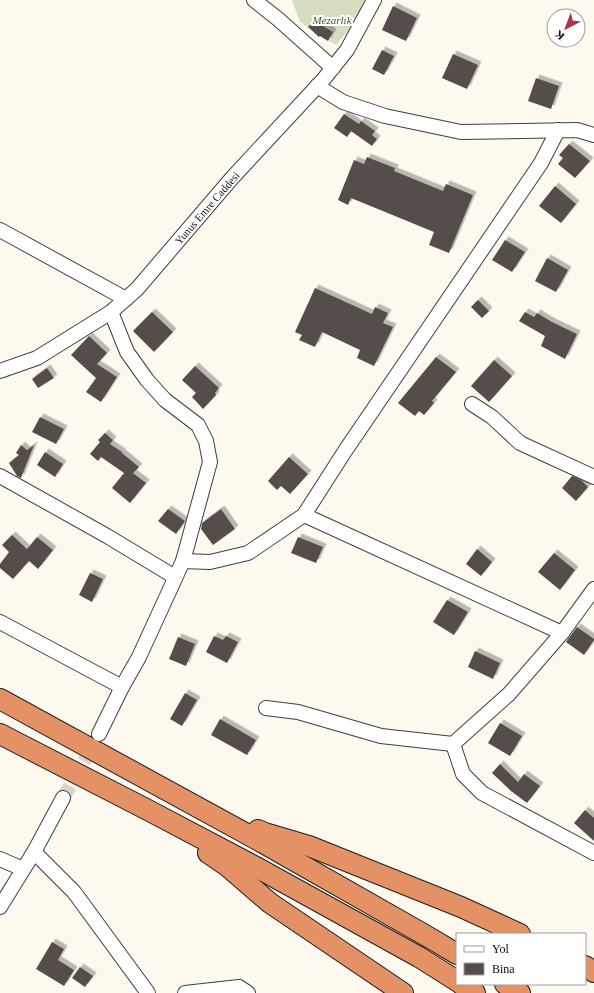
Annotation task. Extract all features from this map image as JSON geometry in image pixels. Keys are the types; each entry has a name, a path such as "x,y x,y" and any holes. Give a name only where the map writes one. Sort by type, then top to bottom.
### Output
{"highway":[{"path":"0,699 265,844 456,953"},
{"path":"0,734 256,867 412,953 456,980"},
{"path":"152,782 265,833 309,846 461,907 518,933"},
{"path":"144,808 227,866 270,903 403,993"},
{"path":"463,985 475,993"},
{"path":"507,985 520,993"}],"street":[{"path":"254,0 278,19 333,68"},
{"name":"Yunus Emre Caddesi","path":"0,371 37,358 111,312 137,289 232,178 333,68 347,50 374,0"},
{"path":"317,86 344,102 385,116 461,132 577,130 594,135"},
{"path":"183,561 210,562 248,553 304,515 350,444 541,163 558,130"},
{"path":"0,230 126,299"},
{"path":"100,734 183,561 210,462 206,441 198,425 165,400 147,380 127,352 111,312"},
{"path":"472,404 492,417 520,443 594,477"},
{"path":"0,476 107,536 175,577"},
{"path":"304,515 562,633"},
{"path":"266,708 298,712 381,736 453,744 508,694 562,633 594,589"},
{"path":"0,622 122,687"},
{"path":"453,744 463,774 482,793 594,853"},
{"path":"0,907 34,852 63,798"},
{"path":"34,852 74,892 148,993"},
{"path":"0,859 23,869"},
{"path":"185,993 239,987 248,993"}],"green space":[{"name":"Mezarlık","path":"292,0 364,0 356,22 336,45 300,22"}],"building":[{"path":"393,6 417,18 406,41 382,30"},
{"path":"316,19 323,26 333,32 328,41 320,36 319,37 308,27"},
{"path":"382,50 394,56 384,75 372,69"},
{"path":"453,54 478,65 467,89 442,78"},
{"path":"536,78 559,86 551,109 528,101"},
{"path":"344,114 359,124 361,121 375,131 372,135 377,139 372,146 351,131 347,137 334,128"},
{"path":"569,144 590,161 575,178 558,164 563,158 559,155"},
{"path":"367,157 395,168 394,171 443,191 446,184 473,195 449,253 429,245 434,232 351,198 348,205 338,200 354,160 364,164"},
{"path":"555,186 576,204 561,223 539,206"},
{"path":"505,240 525,252 512,272 492,260"},
{"path":"547,258 568,270 556,292 535,281"},
{"path":"315,288 372,314 375,307 388,313 383,323 393,327 374,366 357,358 360,350 322,332 315,347 299,340 302,335 295,332"},
{"path":"478,300 489,311 482,318 471,307"},
{"path":"152,312 173,332 154,352 133,331"},
{"path":"525,312 534,317 537,313 577,334 565,359 541,346 545,336 519,321"},
{"path":"89,336 107,353 97,364 117,377 101,402 86,392 96,378 71,355"},
{"path":"436,357 456,372 432,401 434,403 424,415 419,411 415,416 398,403"},
{"path":"494,360 512,376 489,402 471,386"},
{"path":"195,366 219,388 215,393 216,395 203,409 192,397 196,393 182,380"},
{"path":"47,368 54,378 38,388 32,379"},
{"path":"40,417 64,429 56,444 32,432"},
{"path":"105,433 113,440 110,444 139,467 133,473 146,483 130,503 112,488 124,473 101,457 98,461 90,454 100,442 98,440"},
{"path":"21,445 27,450 34,445 21,478 17,476 9,463 19,455 16,453"},
{"path":"45,452 63,464 55,477 37,465"},
{"path":"289,457 308,474 290,494 281,486 277,490 268,481"},
{"path":"572,476 581,480 588,487 576,501 562,488"},
{"path":"168,509 185,521 176,534 158,521"},
{"path":"221,509 235,529 213,545 201,529 202,523"},
{"path":"12,535 27,549 37,537 53,550 38,569 29,561 13,579 0,568 0,564 9,552 2,545"},
{"path":"298,537 323,547 316,563 291,553"},
{"path":"477,549 492,562 481,576 466,564"},
{"path":"554,553 575,570 560,590 538,572"},
{"path":"90,573 103,579 92,602 79,595"},
{"path":"447,600 468,612 454,635 433,622"},
{"path":"577,627 594,639 584,655 566,642"},
{"path":"214,636 223,640 226,636 238,642 227,663 206,652"},
{"path":"178,637 195,644 186,666 169,659"},
{"path":"475,651 500,663 493,679 468,667"},
{"path":"185,693 197,700 182,726 170,719"},
{"path":"220,719 256,740 247,755 211,735"},
{"path":"500,723 522,736 510,756 488,743"},
{"path":"500,764 518,782 524,774 540,786 527,803 511,791 492,773"},
{"path":"585,810 594,818 594,841 574,823"},
{"path":"52,942 64,949 58,960 74,970 64,986 36,969"},
{"path":"80,967 93,976 85,987 72,978"}],"tunnel":[{"path":"63,798 96,741"}]}
